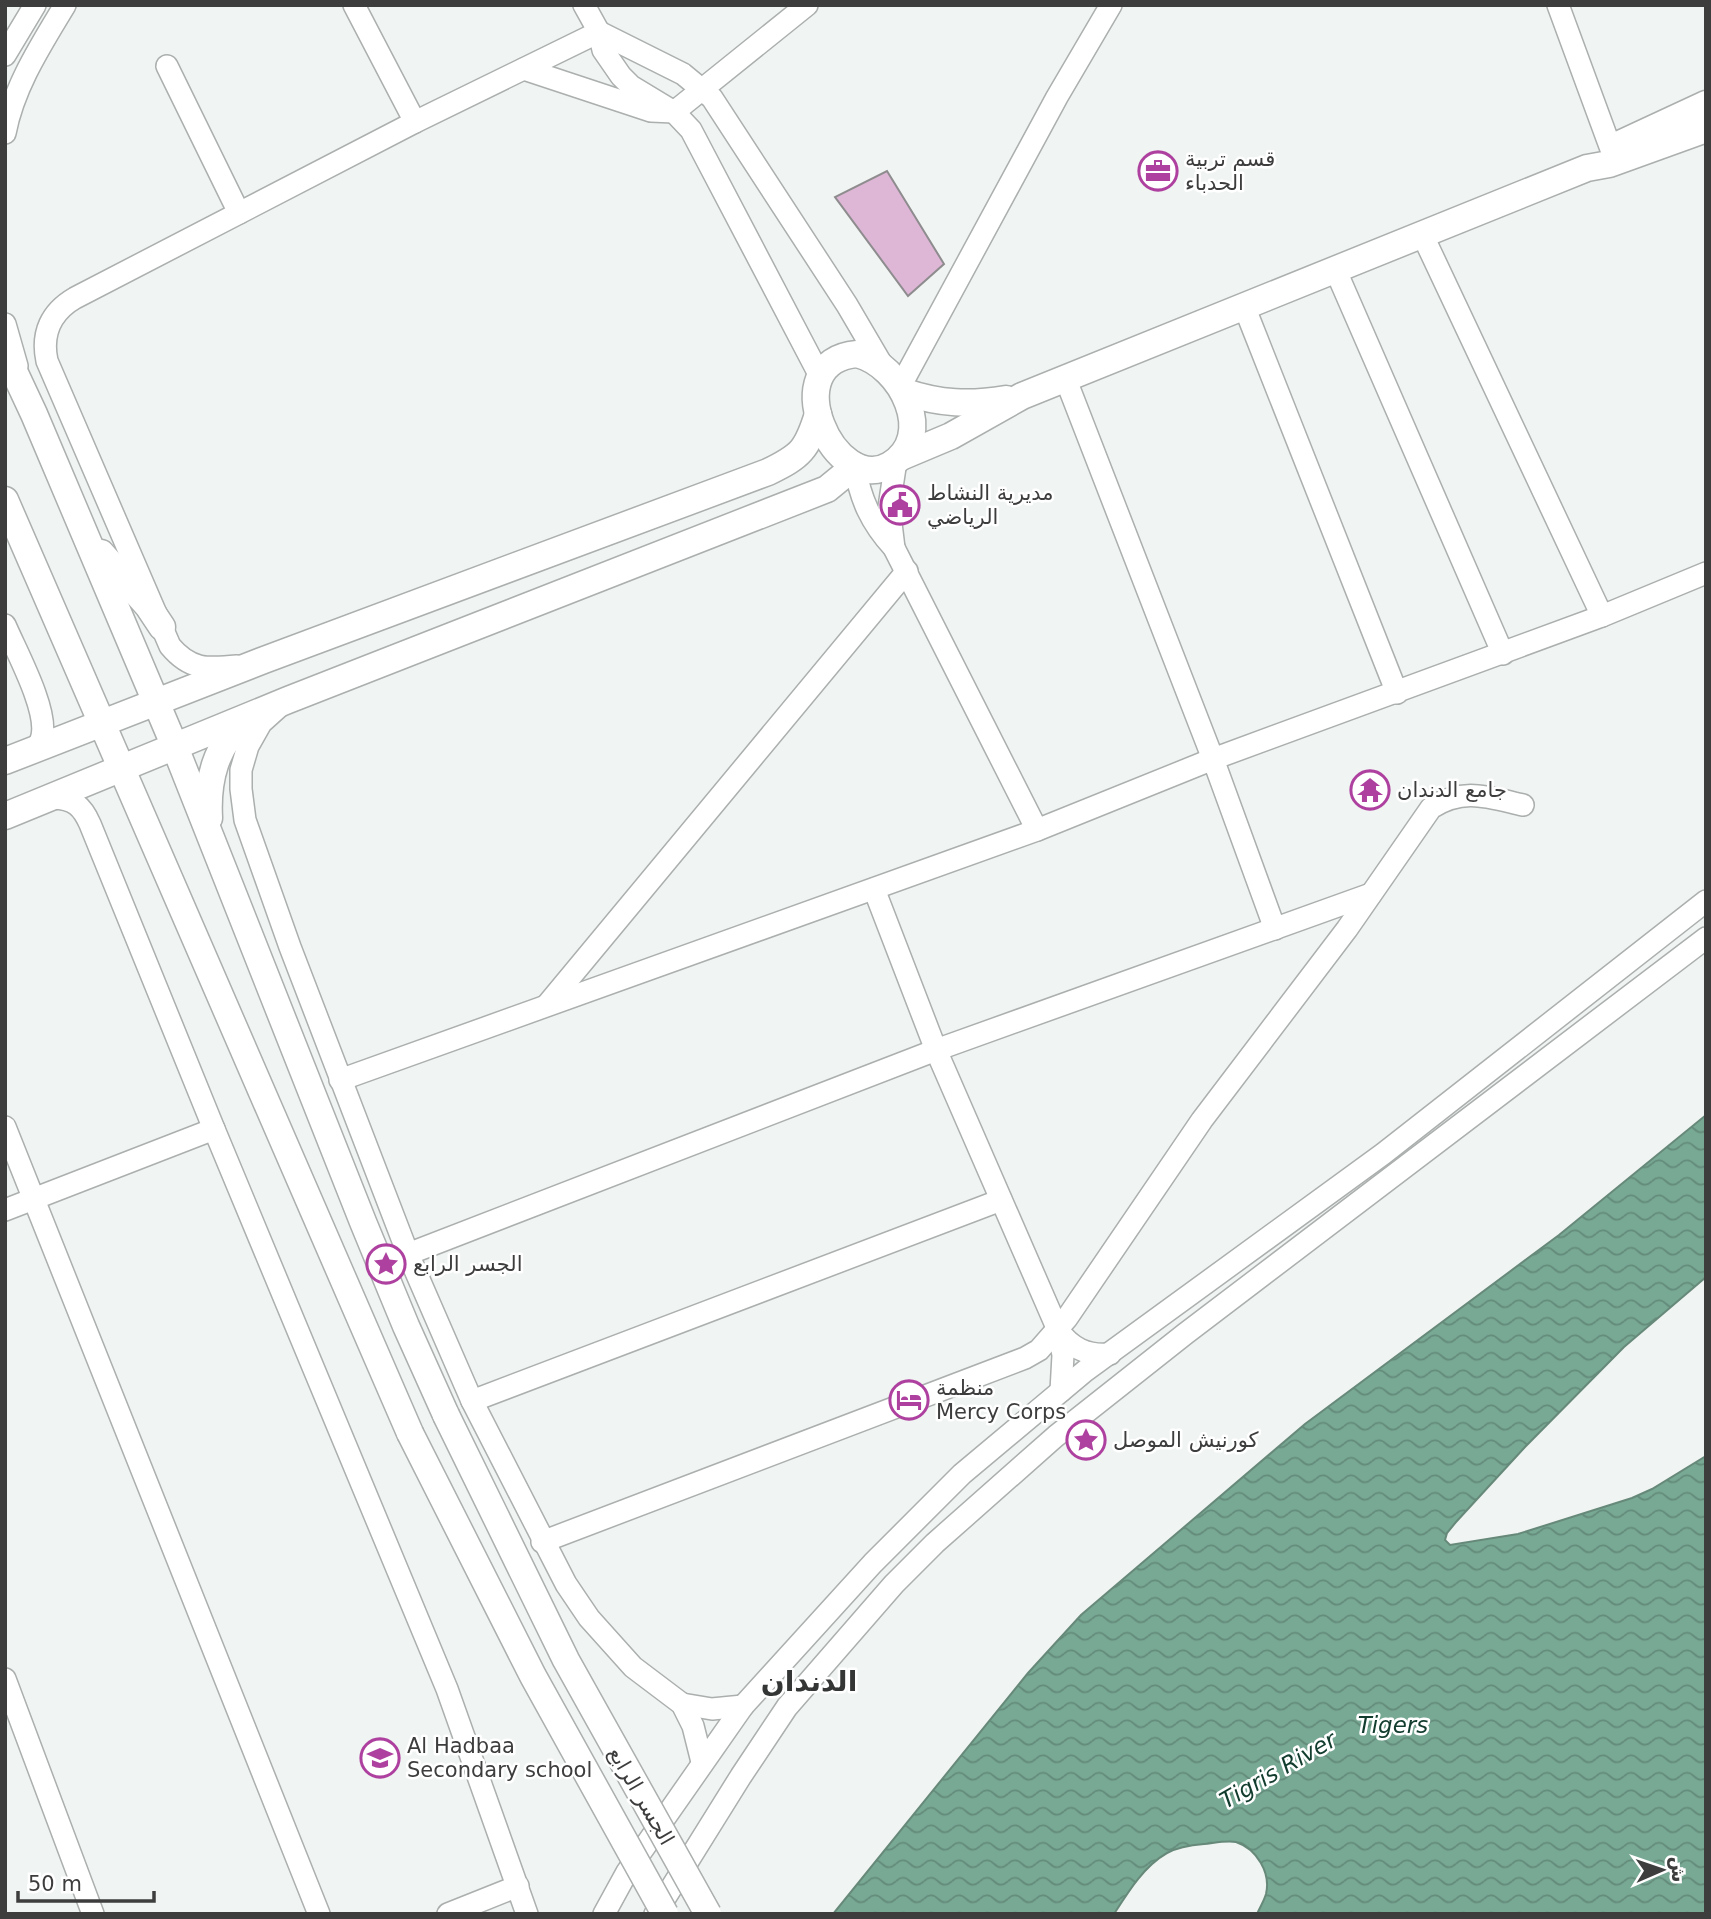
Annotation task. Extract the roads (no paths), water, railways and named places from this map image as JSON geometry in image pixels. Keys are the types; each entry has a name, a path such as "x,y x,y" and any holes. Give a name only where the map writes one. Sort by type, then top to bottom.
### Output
{"main road":[{"path":"1587,168 1594,159 1611,149 1706,104"},
{"path":"898,459 909,442 911,426 910,409 903,389 881,363 870,356 845,355 833,360 820,376 816,395 824,432 834,449 855,466 871,470 888,467 898,459 951,436 1022,396 1587,168 1609,164 1706,129"},
{"path":"5,352 157,702 217,850"},
{"path":"903,389 927,400 951,404 974,404 1022,396"},
{"path":"5,761 253,664 768,472 795,459 811,439 818,414"},
{"path":"5,816 292,698 827,489 855,466"},
{"path":"5,500 69,646 79,678 80,693 76,710 58,732 34,750"},
{"path":"80,527 112,568 148,606 162,627"},
{"name":"الجسر الرابع","path":"69,646 410,1433 527,1665 665,1914"},
{"path":"217,850 210,822 208,794 212,769 225,744 241,725 262,710"},
{"path":"54,798 93,793 113,797 131,806 149,830"},
{"name":"الجسر الرابع","path":"217,850 405,1326 446,1415 572,1671 708,1914"}],"street":[{"path":"5,55 35,5"},
{"path":"5,133 15,97 36,53 65,5"},
{"path":"354,5 415,122"},
{"path":"584,5 599,32 603,50 621,76 631,86 674,112 691,130 820,376"},
{"path":"524,69 651,111 674,112 807,5"},
{"path":"903,389 1057,97 1111,5"},
{"path":"1558,5 1611,149"},
{"path":"253,664 213,668 188,663 170,646 51,371 45,339 51,319 66,303 415,122 599,32"},
{"path":"599,32 684,74 712,98 847,305 881,363"},
{"path":"167,66 239,213"},
{"path":"1423,236 1602,616"},
{"path":"1336,271 1503,654"},
{"path":"1244,306 1397,693"},
{"path":"5,324 25,395"},
{"path":"1066,380 1213,759 1275,929"},
{"path":"894,548 889,507 898,459"},
{"path":"855,466 858,489 866,511 894,548 907,571 1037,830"},
{"path":"546,1007 907,571"},
{"path":"340,1080 1037,830 1213,759 1503,654 1706,573"},
{"path":"5,625 40,709 43,735 34,750"},
{"path":"292,698 275,708 261,723 248,746 241,769 242,806 253,845 340,1080 408,1254 472,1401 542,1542 578,1602 611,1643 633,1667 682,1704 693,1726 702,1762"},
{"path":"542,1542 1025,1358 1039,1350 1058,1330 1202,1120 1371,894 1431,808 1444,799 1461,795 1477,795 1523,805"},
{"path":"54,798 68,799 85,811 447,1689 527,1914"},
{"path":"874,889 936,1050 1058,1330 1063,1355 1061,1391"},
{"path":"408,1254 936,1050 1371,894"},
{"path":"604,1914 627,1872 743,1706 912,1522 962,1474 1061,1391 1383,1154 1706,901"},
{"path":"655,1914 787,1707 894,1584 935,1543 1056,1436 1706,938"},
{"path":"5,1127 319,1914"},
{"path":"5,1210 214,1129"},
{"path":"472,1401 1001,1200"},
{"path":"1058,1330 1075,1348 1099,1355 1110,1354"},
{"path":"5,1679 93,1914"},
{"path":"682,1704 712,1709 743,1706"},
{"path":"448,1914 518,1886"}],"water":[{"name":"Tigers","path":"1706,1115 1706,1277 1624,1347 1525,1447 1456,1522 1445,1540 1450,1545 1518,1534 1632,1498 1706,1456 1706,1914 1257,1914 1266,1894 1264,1870 1256,1856 1244,1845 1229,1841 1176,1849 1159,1858 1131,1888 1114,1914 833,1914 1028,1673 1081,1615 1305,1424 1559,1235"}],"place":[{"name":"قسم تربية الحدباء","path":"1158,171"},
{"name":"مديرية النشاط الرياضي","path":"900,505"},
{"name":"جامع الدندان","path":"1370,790"},
{"name":"الجسر الرابع","path":"386,1264"},
{"name":"منظمة Mercy Corps","path":"909,1400"},
{"name":"كورنيش الموصل","path":"1086,1440"},
{"name":"Al Hadbaa Secondary school","path":"380,1758"}],"district":[{"name":"الدندان","path":"809,1681"}],"water label":[{"name":"Tigris River","path":"1278,1770"}]}
